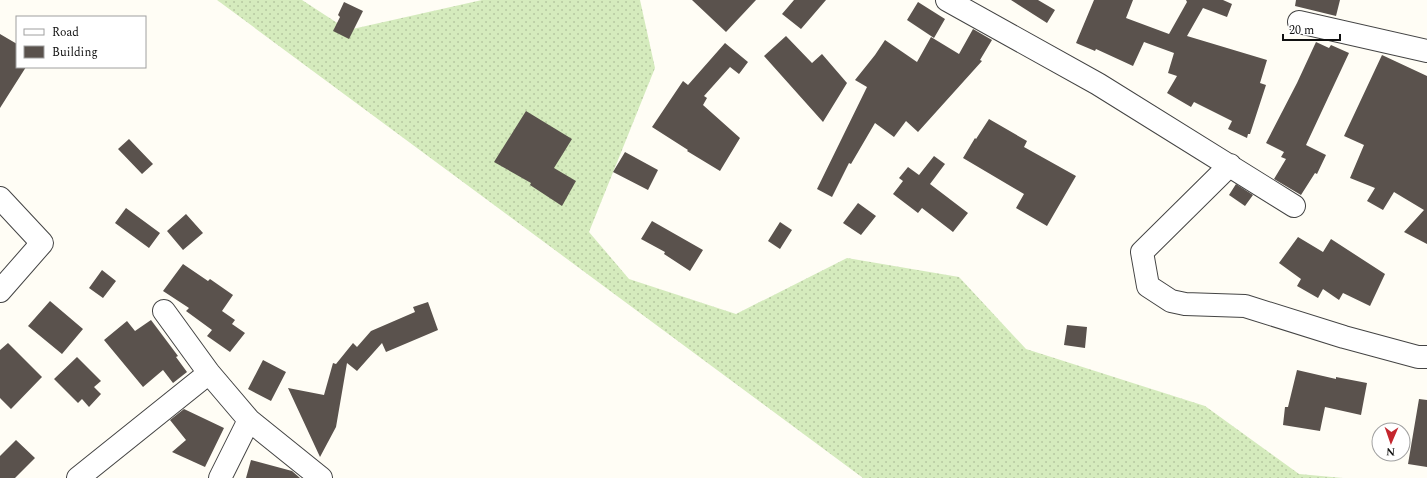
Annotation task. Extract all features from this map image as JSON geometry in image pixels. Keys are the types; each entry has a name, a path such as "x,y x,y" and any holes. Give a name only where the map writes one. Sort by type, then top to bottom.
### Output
{"street":[{"path":"947,0 1098,84 1294,206"},
{"path":"1299,22 1427,51"},
{"path":"1230,165 1142,252 1148,286 1172,301 1185,304 1245,306 1344,337 1418,357 1427,357"},
{"path":"0,198 42,243 0,291"},
{"path":"164,311 209,373 249,420 320,478"},
{"path":"78,478 209,373"},
{"path":"220,478 249,420"}],"green space":[{"path":"217,0 302,0 348,30 482,0 640,0 655,68 589,232 629,279 736,314 847,258 959,277 1026,349 1205,406 1299,474 1343,478 863,478"}],"building":[{"path":"692,0 756,0 726,32"},
{"path":"794,0 826,0 801,29 782,14"},
{"path":"1011,0 1038,0 1055,10 1047,23"},
{"path":"1094,0 1133,0 1126,18 1169,34 1187,2 1186,0 1223,0 1232,4 1227,17 1203,8 1187,36 1267,60 1260,83 1266,85 1250,134 1248,134 1247,138 1228,129 1232,121 1194,102 1191,107 1167,93 1177,76 1168,73 1174,53 1144,42 1133,66 1096,49 1095,51 1076,43"},
{"path":"1296,0 1340,0 1336,16 1295,6"},
{"path":"344,2 363,11 349,39 333,31 340,17 338,15"},
{"path":"918,2 945,19 934,38 907,20"},
{"path":"973,29 992,40 980,60 982,61 918,132 906,121 894,137 875,123 851,164 849,163 832,197 817,189 867,87 855,80 885,40 917,62 931,37 959,54"},
{"path":"0,34 16,43 16,68 25,68 0,108"},
{"path":"786,36 812,63 822,54 847,83 823,122 764,56"},
{"path":"1316,42 1329,48 1331,45 1349,53 1306,145 1326,155 1317,174 1315,173 1301,195 1274,179 1286,159 1281,157 1284,152 1266,143"},
{"path":"725,43 748,62 739,74 730,67 704,96 707,98 703,105 740,138 720,171 652,127 683,81 688,85"},
{"path":"1382,55 1427,76 1427,244 1404,232 1424,210 1394,192 1383,210 1367,201 1375,188 1350,178 1364,145 1344,136"},
{"path":"526,111 572,139 554,168 576,181 562,206 530,185 531,183 494,162"},
{"path":"989,119 1027,141 1024,147 1076,176 1047,226 1016,208 1024,194 963,158"},
{"path":"129,139 153,164 142,174 118,149"},
{"path":"625,152 658,170 648,190 613,172"},
{"path":"934,156 945,164 930,184 968,213 953,232 922,208 918,213 893,194 903,181 899,178 908,167 919,175"},
{"path":"1236,184 1253,195 1245,206 1229,195"},
{"path":"858,203 876,216 861,235 843,223"},
{"path":"126,208 160,233 149,248 115,223"},
{"path":"186,214 203,233 183,250 167,231"},
{"path":"652,221 703,250 690,271 664,254 665,252 641,239"},
{"path":"780,222 792,230 780,249 768,241"},
{"path":"1298,237 1323,252 1331,239 1385,274 1370,306 1343,293 1339,300 1323,289 1318,298 1297,286 1301,279 1279,263"},
{"path":"183,264 208,281 210,279 233,295 222,311 235,320 232,324 245,333 230,352 207,336 212,330 186,311 189,308 163,291"},
{"path":"102,270 116,281 103,298 89,288"},
{"path":"50,301 83,329 62,354 28,326"},
{"path":"428,302 438,330 386,352 382,343 357,371 347,363 336,427 320,457 288,388 324,395 333,363 336,364 353,343 357,347 371,331 415,312 413,307"},
{"path":"151,320 178,356 176,357 187,372 173,383 163,370 143,387 104,340 127,321 135,331"},
{"path":"1067,325 1087,327 1085,348 1064,345"},
{"path":"8,343 42,377 11,409 0,398 0,350"},
{"path":"77,357 101,381 94,387 101,394 89,407 82,399 78,403 54,379"},
{"path":"263,360 286,372 271,401 248,389"},
{"path":"1297,370 1336,379 1336,377 1367,383 1361,415 1325,407 1320,431 1283,425 1285,407 1288,407"},
{"path":"1419,399 1427,400 1427,467 1408,464 1408,462 1411,462 1411,446"},
{"path":"184,409 224,428 205,467 172,452 186,440 170,420"},
{"path":"16,440 35,458 15,478 0,478 0,456"},
{"path":"251,460 292,471 300,478 246,478"}]}
